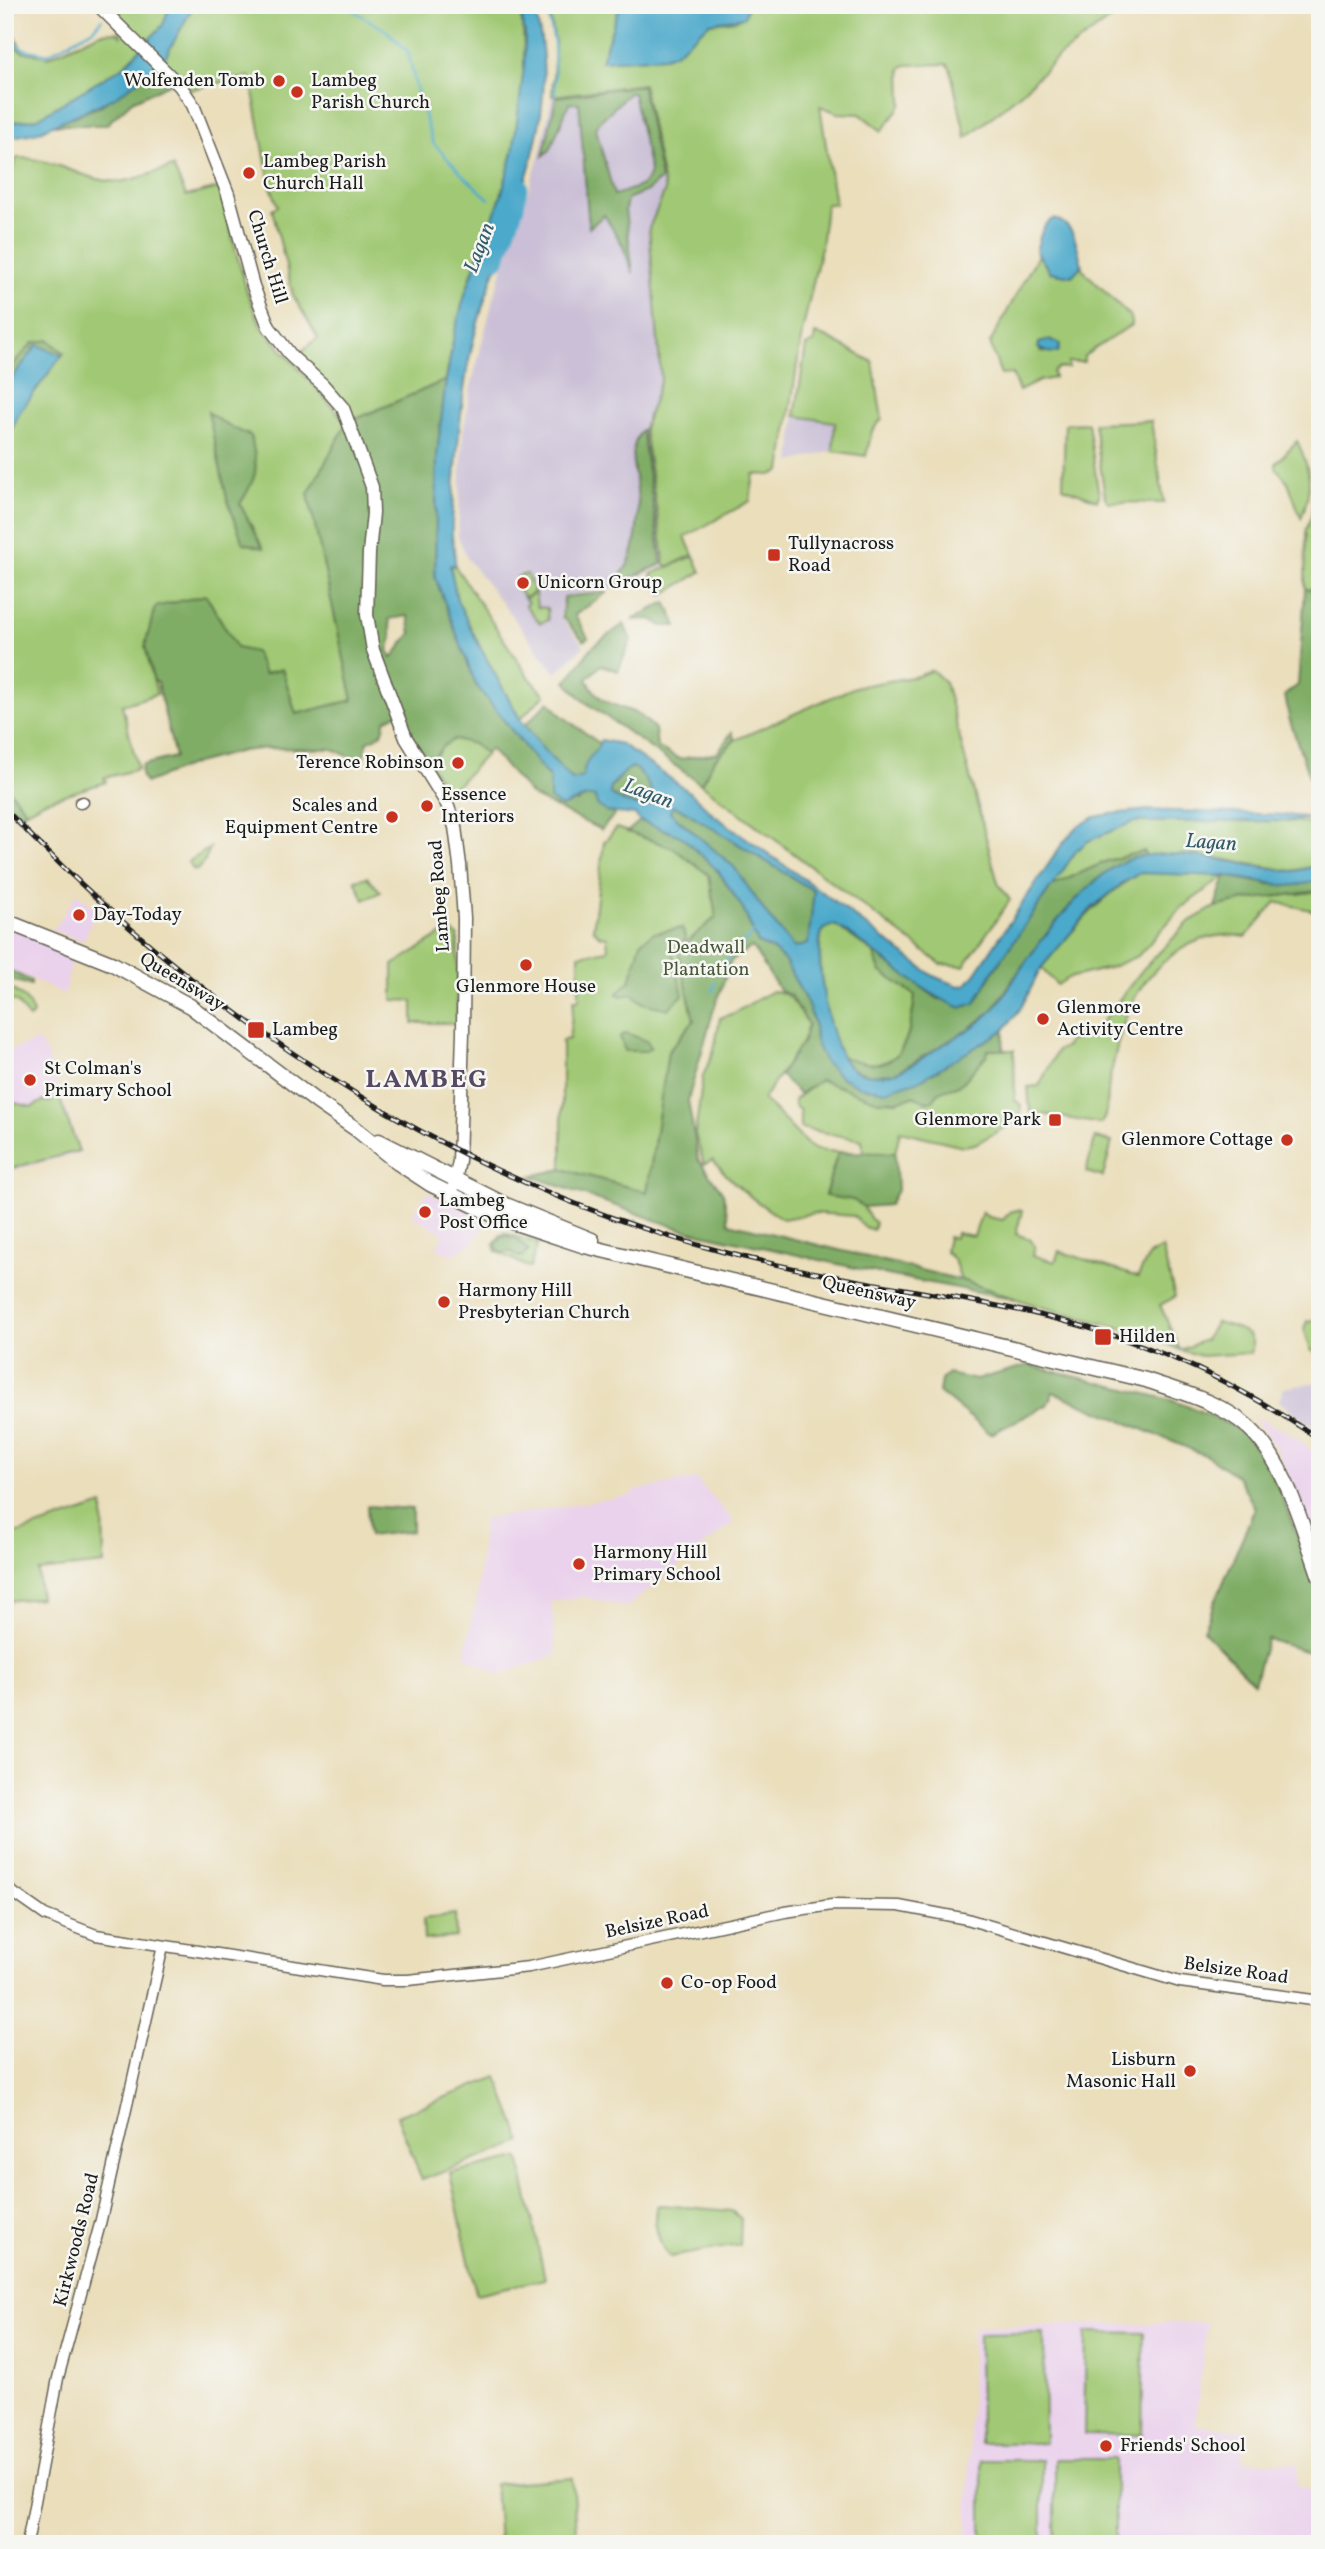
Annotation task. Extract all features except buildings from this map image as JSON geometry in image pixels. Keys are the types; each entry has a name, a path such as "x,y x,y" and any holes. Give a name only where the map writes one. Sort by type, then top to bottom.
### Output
{"highway":[{"name":"Queensway","path":"5,921 94,955 165,990 205,1016 398,1163 439,1189 530,1229 585,1246 1146,1380 1190,1395 1247,1426 1266,1448 1288,1492 1320,1577"},
{"name":"Queensway","path":"356,1129 454,1181 557,1226 649,1261"}],"main road":[{"name":"Church Hill","path":"98,5 178,84 198,114 219,168 253,286 269,327"},
{"name":"Lambeg Road","path":"269,327 292,357 322,384 343,408 350,424 357,451 372,487 367,615 373,650 406,738 447,804 455,827 464,918 460,1129 458,1169 454,1181"},
{"path":"439,1189 454,1181 460,1199"}],"street":[{"name":"Belsize Road","path":"5,1887 28,1905 75,1928 106,1937 306,1970 395,1981 529,1967 804,1909 876,1904 932,1911 967,1919 1180,1982 1320,2001"},
{"name":"Kirkwoods Road","path":"27,2544 58,2378 100,2224 163,1946"}],"shaded area":[{"path":"643,84 665,191 649,228 661,379 644,428 665,565 610,589 563,596 560,617 584,646 556,673 467,558 458,536 463,434 470,391 493,299 539,157 552,96"},
{"path":"795,416 835,422 833,451 791,462"},
{"path":"77,893 97,910 83,941 50,929 56,927"},
{"path":"5,926 68,951 71,959 65,994 5,967"},
{"name":"St Colman's Primary School","path":"38,1041 46,1053 81,1153 5,1172 5,1052"},
{"path":"427,1192 482,1218 484,1222 481,1231 474,1242 451,1255 436,1247 444,1234 412,1215"},
{"path":"1320,1382 1320,1432 1279,1401 1284,1388"},
{"path":"1253,1416 1287,1432 1320,1456 1320,1556 1289,1475 1276,1448"},
{"name":"Harmony Hill Primary School","path":"696,1479 734,1522 627,1607 584,1597 551,1601 556,1655 499,1675 465,1655 476,1608 484,1519 634,1495 634,1491"},
{"name":"Friends' School","path":"1207,2322 1195,2425 1245,2430 1242,2461 1298,2463 1297,2486 1320,2491 1320,2544 967,2544 973,2327"}],"green space":[{"path":"127,5 170,5 163,25 124,66 36,119 5,123 5,35 9,44 22,51 48,57 100,33 116,32 121,36 115,17"},
{"path":"194,5 519,5 524,76 514,150 501,196 466,290 446,380 351,421 297,355 318,338 293,295 272,209 278,206 270,184 250,76 189,90 162,63"},
{"path":"548,5 620,5 602,61 664,57 675,53 710,23 738,20 747,5 1130,5 1058,57 1021,93 966,138 947,64 906,65 901,68 902,104 882,131 860,114 838,113 820,106 835,204 826,204 821,247 802,333 781,471 771,475 754,474 750,501 685,537 693,555 669,566 665,565 644,428 661,379 649,228 665,191 643,84 552,96 555,42"},
{"path":"5,10 22,51 9,44 5,35"},
{"path":"155,68 171,83 132,101 106,125 53,125 100,106"},
{"path":"642,85 661,179 647,191 627,199 625,210 633,273 622,244 604,215 589,228 579,103 569,103 550,150 543,156 556,97","holes":["629,93 633,93 650,171 641,185 614,195 596,129 599,122"]},
{"path":"17,158 44,161 111,181 130,180 173,167 186,196 219,188 247,292 261,326 347,423 308,494 353,700 296,714 282,669 264,674 237,648 206,595 145,646 157,694 122,705 138,769 104,778 106,782 45,801 26,811 5,785 5,167 13,168"},
{"path":"1038,255 1050,272 1072,276 1082,265 1083,270 1131,317 1131,325 1084,356 1084,362 1068,362 1068,368 1058,368 1053,372 1054,378 1039,381 1019,391 1012,374 1001,375 990,343","holes":["1049,340 1060,344 1058,353 1040,351 1039,343"]},
{"path":"815,334 873,362 882,419 872,431 866,456 833,451 835,422 795,416 806,346 814,342"},
{"path":"49,340 64,353 19,413 61,355 37,345 5,388 5,373 33,343"},
{"path":"446,380 437,455 435,577 476,685 550,779 577,802 586,797 595,797 607,812 616,813 601,830 532,796 490,749 486,754 473,744 454,739 442,747 429,763 400,712 385,720 381,734 368,741 362,762 332,749 268,748 242,751 196,763 145,783 141,775 142,765 175,757 157,682 154,682 145,646 155,607 206,595 237,648 255,652 264,674 282,669 296,714 353,700 308,494 347,423","holes":["408,616 411,633 392,658 388,650 392,638 389,619"]},
{"path":"208,412 226,425 251,436 255,472 251,486 240,504 263,548 243,543 227,499"},
{"path":"1151,421 1164,503 1108,502 1094,423"},
{"path":"1088,423 1099,496 1097,500 1063,487 1065,424"},
{"path":"642,430 662,564 612,586 628,564 635,542 638,504 633,456 637,438"},
{"path":"1297,441 1309,479 1301,518 1288,482 1276,468 1276,463"},
{"path":"1320,471 1320,590 1305,589 1306,530 1311,518 1317,472"},
{"path":"694,556 701,572 662,595 651,574"},
{"path":"450,564 455,566 528,676 545,695 520,719 457,600"},
{"path":"527,574 534,592 524,598 514,584 518,576"},
{"path":"1305,589 1320,590 1320,780 1311,782 1289,718 1285,695 1298,685"},
{"path":"608,592 575,615 588,638 584,641 562,617 564,597"},
{"path":"535,593 537,607 547,608 548,620 540,623 525,605 528,603 525,599"},
{"path":"666,602 677,626 662,626 651,619 632,620"},
{"path":"624,624 631,640 618,671 601,665 587,679 597,695 644,719 655,729 657,747 679,759 717,753 732,732 735,740 714,760 701,784 584,701 566,682 592,647"},
{"path":"932,670 945,682 998,883 1010,900 964,966 941,964 701,784 714,760 735,740 855,687 918,676"},
{"path":"549,701 561,715 599,743 583,778 572,780 525,725"},
{"path":"454,739 474,744 486,754 451,788 442,783 429,763 442,747"},
{"path":"633,767 647,782 655,802 645,805 632,804 610,794 611,787"},
{"path":"5,785 26,811 17,817 5,803"},
{"path":"673,806 814,891 808,944 794,948 734,867 670,812"},
{"name":"Deadwall Plantation","path":"640,821 681,836 718,871 742,907 758,943 773,950 785,961 807,1003 814,1023 815,1041 841,1077 922,1079 1004,1030 1003,1050 988,1050 987,1056 964,1081 943,1090 933,1101 927,1102 913,1096 897,1101 878,1101 821,1080 799,1094 780,1075 803,1041 808,1024 790,995 780,991 752,947 731,961 713,1012 688,1100 698,1159 723,1193 729,1223 961,1280 1016,1299 887,1275 681,1229 531,1176 562,1169 647,1192 668,1052 694,1020 678,950 716,917 709,875 673,848 627,832"},
{"path":"1133,822 1314,823 1320,836 1320,865 1292,871 1210,857 1146,856 1144,851 1107,861 1052,886 1077,850 1088,841"},
{"path":"617,828 673,848 709,875 716,917 678,950 694,1020 668,1052 647,1192 562,1169 562,1040 569,1039 574,1000 579,1000 579,955 608,950 607,937 600,936 593,929 604,842"},
{"path":"210,848 205,861 194,870 188,862"},
{"path":"1144,851 1146,856 1125,861 1096,881 1064,913 1023,965 992,1011 967,1030 895,1073 871,1075 851,1069 840,1055 860,1062 880,1063 899,1052 909,1031 915,995 880,971 874,953 938,999 975,1003 994,970 1052,886 1107,861"},
{"path":"1140,873 1225,876 1181,908 1138,956 1109,968 1068,978 1057,985 1041,968 1099,904"},
{"path":"1225,876 1285,885 1297,885 1320,878 1320,891 1246,900 1215,907"},
{"path":"367,877 381,892 364,900 355,880"},
{"path":"1320,891 1320,915 1315,911 1276,902 1246,937 1210,937 1194,943 1178,951 1151,975 1131,1005 1124,1023 1110,1077 1106,1113 1101,1124 1030,1112 1028,1087 1039,1086 1057,1051 1069,1041 1094,1032 1143,969 1190,921 1215,907 1246,900"},
{"path":"835,925 874,953 880,971 915,995 909,1032 898,1052 890,1060 880,1063 852,1061 840,1055 835,1046 821,975 820,943 823,931"},
{"path":"682,928 686,939 673,954 683,995 668,1009 643,1003 632,994 617,994 630,981 641,942 653,933"},
{"path":"449,930 458,936 457,1023 413,1023 413,1001 393,1000 393,965"},
{"path":"5,968 31,981 31,985 5,979"},
{"path":"5,986 26,1000 33,1014 29,1019 17,1002 5,998"},
{"path":"772,991 790,997 808,1024 803,1041 763,1099 808,1145 816,1150 838,1152 825,1195 846,1198 861,1204 875,1223 873,1230 864,1227 854,1216 814,1213 783,1219 728,1177 713,1160 704,1164 695,1134 703,1076 714,1050 720,1018"},
{"path":"626,1033 647,1041 651,1047 646,1051 625,1051 620,1036"},
{"path":"987,1050 1014,1050 1015,1100 1021,1105 1021,1114 1016,1121 975,1144 963,1146 900,1131 895,1153 863,1153 862,1140 800,1128 800,1111 794,1100 820,1080 876,1099 895,1101 915,1097 933,1101 943,1090 964,1081 987,1056"},
{"path":"58,1094 79,1151 5,1170 5,1119 15,1103 32,1107 43,1101 51,1102"},
{"path":"1095,1138 1112,1142 1103,1177 1086,1172"},
{"path":"838,1152 895,1153 897,1190 889,1205 864,1207 853,1200 825,1196"},
{"path":"1022,1211 1016,1234 1030,1239 1035,1247 1033,1255 1055,1262 1059,1251 1138,1277 1149,1255 1162,1248 1175,1297 1160,1305 1180,1350 1151,1336 1035,1305 961,1280 954,1260 945,1251 948,1237 955,1238 956,1233 974,1236 982,1212 988,1217 1003,1220 1010,1212"},
{"path":"504,1233 538,1243 530,1268 496,1251 494,1244"},
{"path":"503,1235 515,1238 529,1251 522,1257 511,1251 498,1251 496,1244"},
{"path":"1320,1316 1320,1355 1311,1350 1304,1329 1307,1321"},
{"path":"1216,1322 1243,1331 1251,1340 1252,1346 1250,1353 1201,1356 1180,1350 1205,1340"},
{"path":"1028,1365 1171,1400 1236,1428 1251,1440 1275,1480 1320,1592 1320,1656 1267,1639 1254,1683 1203,1630 1255,1508 1238,1477 1207,1456 1053,1392 1047,1405 991,1434 939,1392 941,1380 948,1374 976,1380"},
{"path":"103,1505 104,1564 38,1571 40,1598 5,1601 5,1553 15,1534"},
{"path":"367,1506 412,1509 412,1531 369,1536"},
{"path":"455,1914 456,1937 424,1940 423,1919"},
{"path":"497,2077 522,2142 422,2180 397,2116"},
{"path":"519,2158 545,2279 476,2294 450,2173"},
{"path":"657,2206 732,2211 741,2219 740,2245 670,2257 663,2247 656,2225"},
{"path":"1317,2217 1320,2217 1320,2268 1312,2263"},
{"path":"1086,2332 1144,2333 1142,2435 1084,2434"},
{"path":"1044,2333 1045,2443 980,2443 979,2334"},
{"path":"5,2381 17,2384 5,2440"},
{"path":"1055,2459 1115,2459 1115,2544 1055,2544"},
{"path":"982,2460 1042,2460 1042,2544 982,2544"},
{"path":"572,2478 577,2544 499,2544 495,2484"}],"water":[{"path":"170,5 194,5 162,63 114,98 35,133 5,138 5,123 36,119 124,66 163,25"},
{"path":"519,5 533,5 543,52 543,98 523,190 477,325 467,371 452,519 455,566 450,565 457,600 520,719 572,780 583,777 586,764 601,740 621,744 691,793 714,815 933,976 959,986 966,985 973,977 1062,844 1077,827 1095,817 1147,810 1314,818 1287,821 1133,822 1088,841 1077,850 994,970 975,1003 961,1008 927,991 835,925 826,928 822,932 820,961 830,1026 844,1060 852,1069 867,1074 888,1074 904,1069 986,1017 1068,908 1097,880 1125,861 1140,856 1175,854 1290,871 1320,865 1320,878 1311,883 1288,886 1225,876 1140,873 1092,908 1041,968 1021,1008 1004,1030 922,1079 886,1091 860,1087 841,1077 824,1061 815,1041 814,1023 807,1003 785,961 773,950 758,943 742,907 718,871 681,836 640,821 635,815 607,812 597,805 595,797 586,797 561,807 550,799 550,779 476,685 435,577 437,455 446,380 455,330 466,291 501,196 513,152 524,67 525,33","holes":["633,767 649,787 655,802 650,805 632,804 610,794 611,786","673,806 814,891 808,944 794,948 734,867 670,812"]},
{"path":"620,5 748,6 744,17 710,23 675,53 664,57 601,61"},
{"path":"1054,219 1067,225 1076,244 1082,265 1072,276 1050,272 1036,251 1044,228"},
{"path":"1049,340 1060,344 1058,353 1038,348 1039,343"},
{"path":"37,345 62,355 19,413 8,438 5,437 5,388"}],"waterway":[{"path":"191,10 201,5"},
{"path":"344,5 387,31 408,52 433,143 489,199"},
{"path":"546,5 554,42 555,95"},
{"path":"5,28 16,45 48,54 92,30 102,19"},
{"name":"Lagan","path":"498,261 517,208 521,184"},
{"path":"718,974 726,961 754,932"},
{"path":"713,991 715,983"}],"railway":[{"path":"5,809 80,883 160,953 244,1019 332,1079 425,1133 520,1180 619,1220 720,1251 796,1269 1027,1312 1113,1336 1170,1357 1224,1382 1320,1439"}],"place":[{"name":"Wolfenden Tomb","path":"279,81"},
{"name":"Lambeg Parish Church","path":"297,92"},
{"name":"Lambeg Parish Church Hall","path":"249,173"},
{"name":"Tullynacross Road","path":"774,555"},
{"name":"Unicorn Group","path":"523,583"},
{"name":"Terence Robinson","path":"458,763"},
{"name":"Essence Interiors","path":"427,806"},
{"name":"Scales and Equipment Centre","path":"392,817"},
{"name":"Day-Today","path":"79,915"},
{"name":"Glenmore House","path":"526,965"},
{"name":"Glenmore Activity Centre","path":"1043,1019"},
{"name":"Lambeg","path":"256,1030"},
{"name":"St Colman's Primary School","path":"30,1080"},
{"name":"Glenmore Park","path":"1055,1120"},
{"name":"Glenmore Cottage","path":"1287,1140"},
{"name":"Lambeg Post Office","path":"425,1212"},
{"name":"Harmony Hill Presbyterian Church","path":"444,1302"},
{"name":"Hilden","path":"1103,1337"},
{"name":"Harmony Hill Primary School","path":"579,1564"},
{"name":"Co-op Food","path":"667,1983"},
{"name":"Lisburn Masonic Hall","path":"1190,2071"},
{"name":"Friends' School","path":"1106,2446"}],"district":[{"name":"LAMBEG","path":"427,1080"}]}
